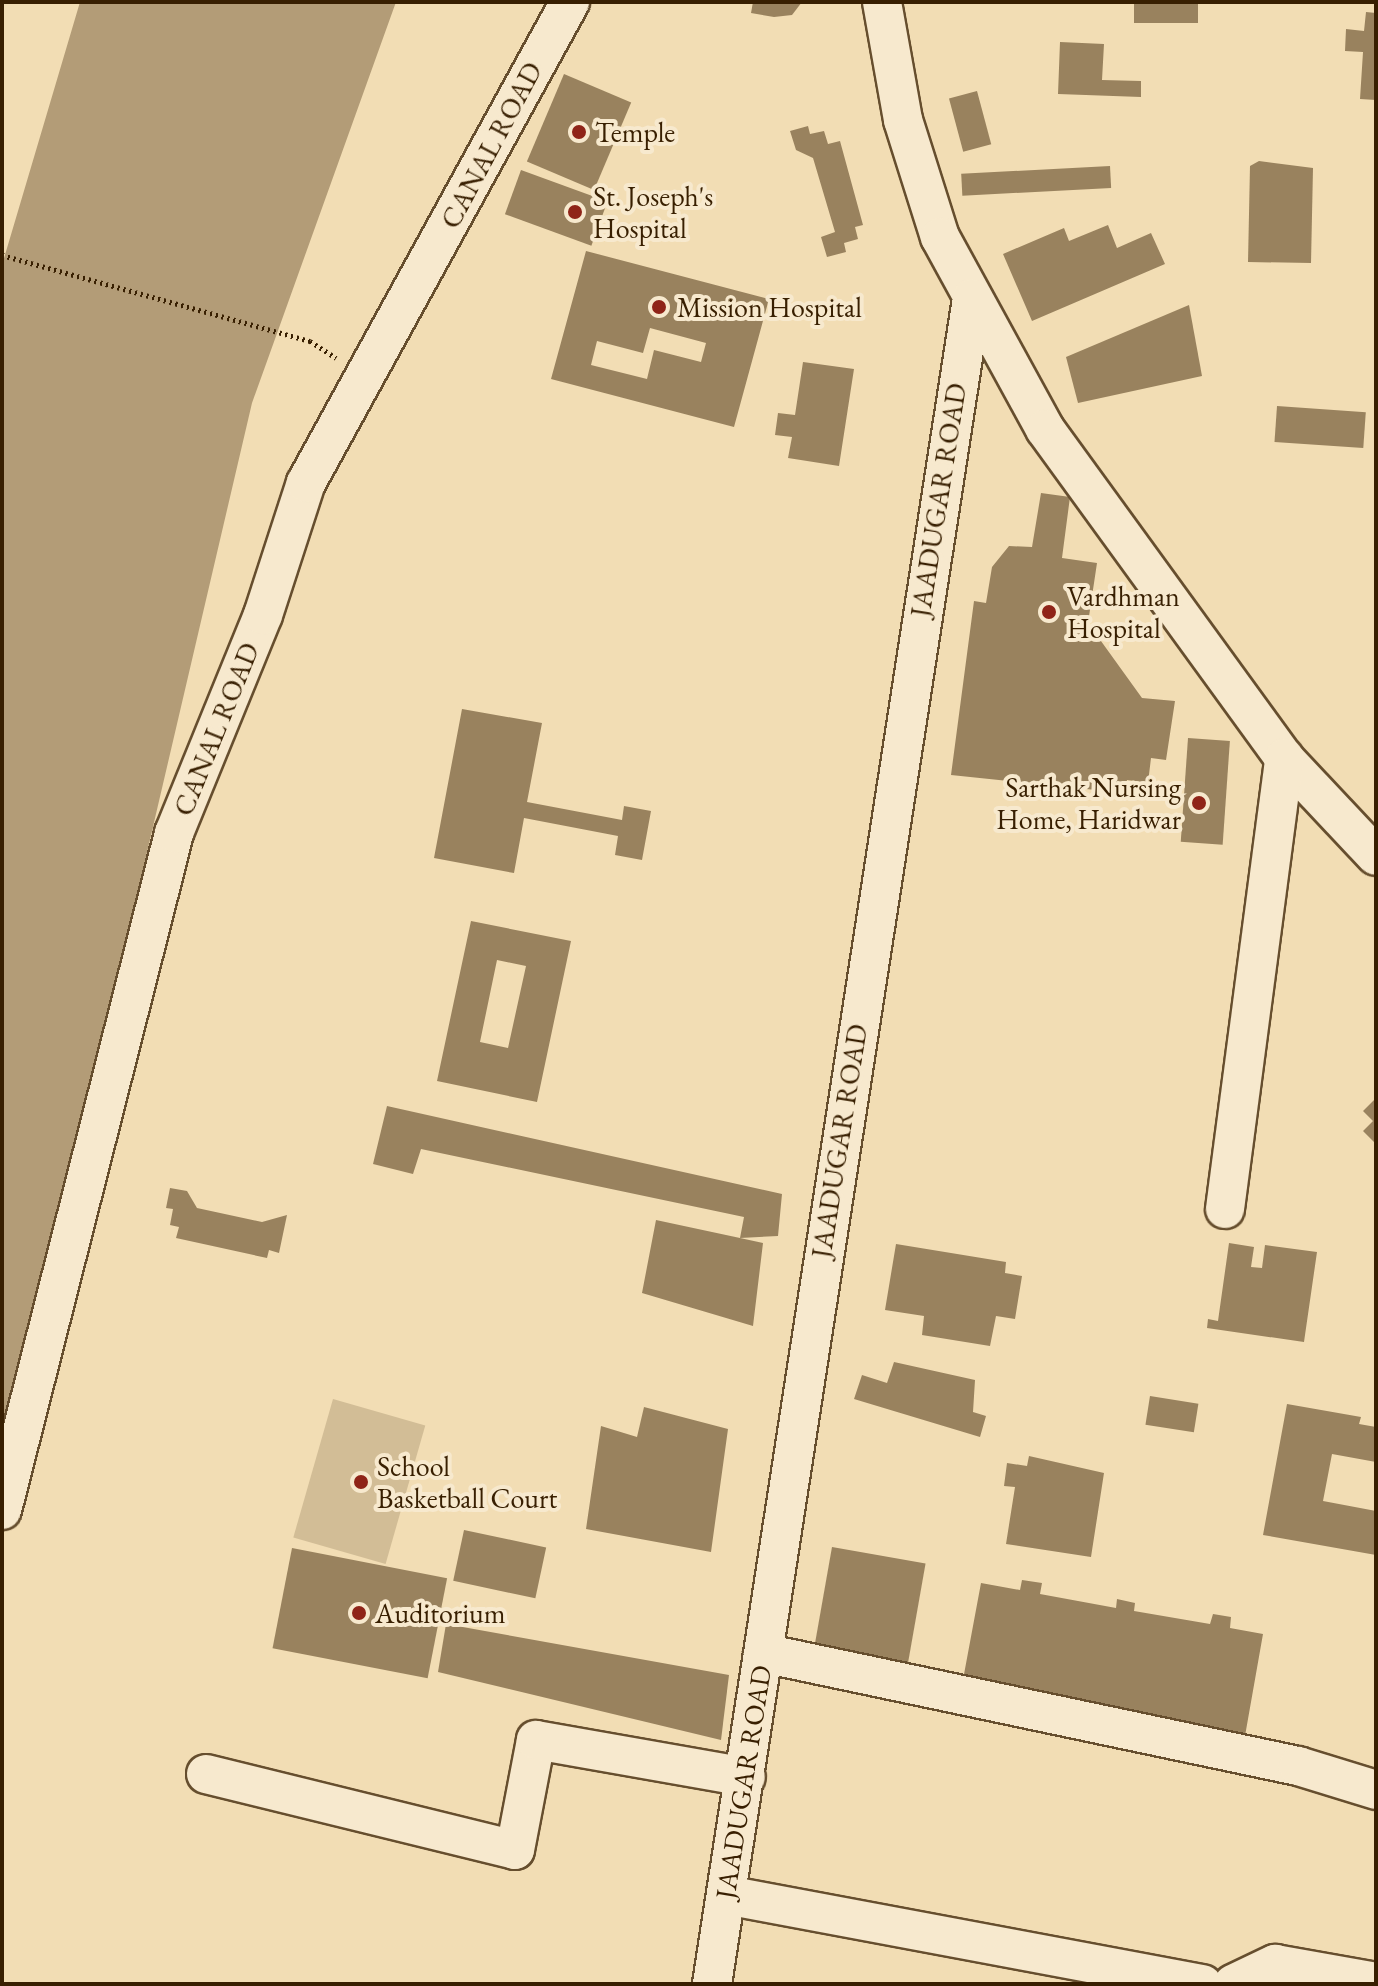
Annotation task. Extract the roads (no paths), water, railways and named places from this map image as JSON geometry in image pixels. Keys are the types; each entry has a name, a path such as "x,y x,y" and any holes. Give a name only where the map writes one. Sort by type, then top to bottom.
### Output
{"street":[{"name":"CANAL ROAD","path":"2,1510 174,833 263,615 306,483 570,2"},
{"path":"882,2 903,120 940,237 1045,429 1284,758 1376,856"},
{"name":"JAADUGAR ROAD","path":"712,1984 972,298"},
{"path":"1225,1209 1284,758"},
{"path":"763,1653 1298,1766 1376,1790"},
{"path":"206,1774 515,1850 536,1740 746,1777"},
{"path":"726,1895 1203,1984"},
{"path":"1233,1984 1275,1964 1376,1982"}],"place":[{"name":"Temple","path":"579,132"},
{"name":"St. Joseph's Hospital","path":"575,212"},
{"name":"Mission Hospital","path":"659,307"},
{"name":"Vardhman Hospital","path":"1049,612"},
{"name":"Sarthak Nursing Home, Haridwar","path":"1199,803"},
{"name":"School Basketball Court","path":"361,1482"},
{"name":"Auditorium","path":"359,1613"}]}
